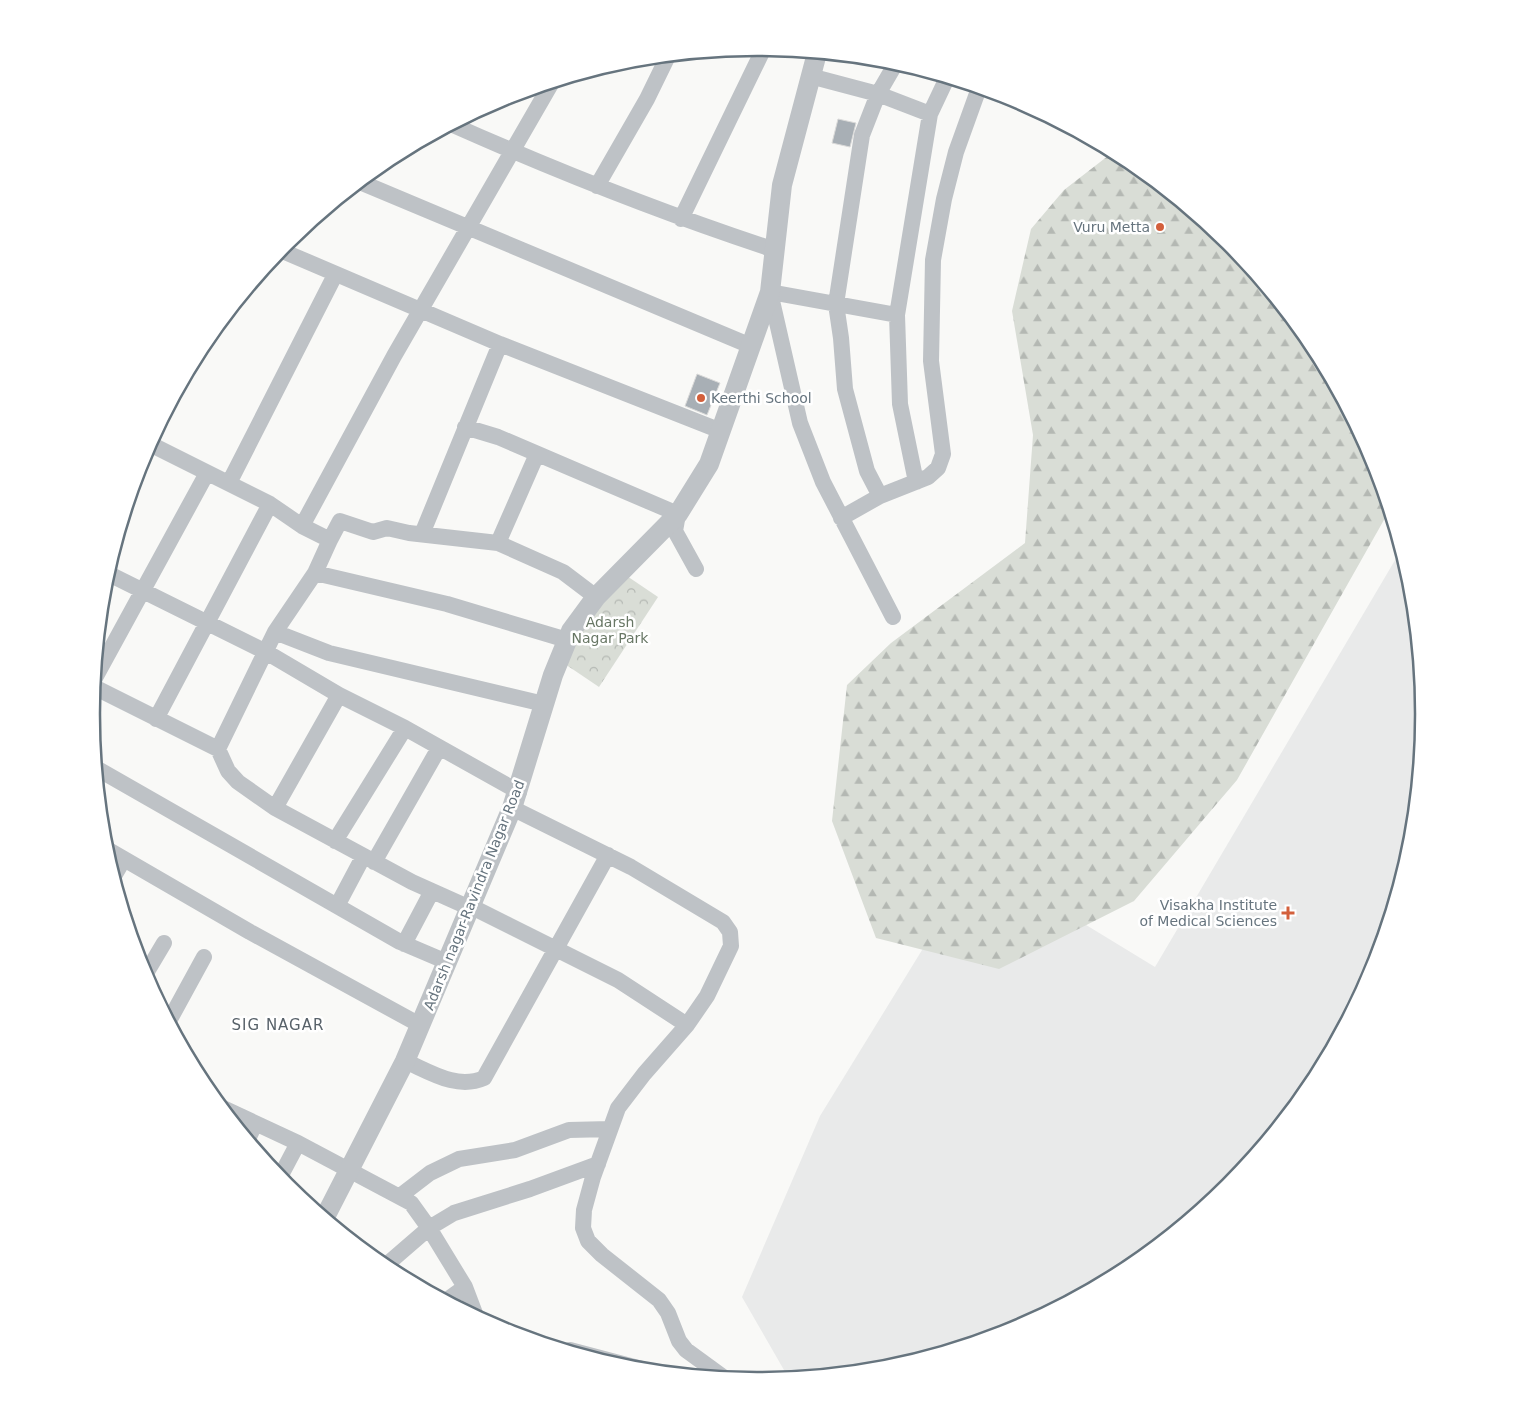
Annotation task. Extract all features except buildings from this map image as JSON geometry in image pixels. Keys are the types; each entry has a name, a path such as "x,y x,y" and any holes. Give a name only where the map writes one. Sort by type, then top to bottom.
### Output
{"street":[{"path":"681,219 760,56"},
{"name":"Adarsh nagar-Ravindra Nagar Road","path":"328,1212 405,1060 447,962 515,800 553,675 568,640 596,598 678,514 709,464 770,292 782,185 815,59"},
{"path":"597,186 647,99 664,63"},
{"path":"880,496 867,471 844,390 841,338 836,304 862,135 878,94 892,70"},
{"path":"810,76 878,94 930,114"},
{"path":"916,482 900,404 897,315 930,114 944,84"},
{"path":"302,526 467,227 547,91"},
{"path":"841,518 880,496 928,477 938,468 943,454 931,361 933,260 944,200 956,152 977,94"},
{"path":"461,127 597,186 681,219 775,250"},
{"path":"367,185 751,346"},
{"path":"288,254 500,344 720,431"},
{"path":"229,483 335,275"},
{"path":"893,617 823,482 800,423 770,292 897,315"},
{"path":"422,534 500,344"},
{"path":"465,427 498,437 678,514 675,531 696,568"},
{"path":"157,447 270,504 302,526 330,540"},
{"path":"498,543 537,454"},
{"path":"102,665 207,473"},
{"path":"156,719 270,504"},
{"path":"218,749 275,632 315,573 340,521 372,532 387,528 498,543 563,572 596,598"},
{"path":"315,573 447,604 568,640"},
{"path":"114,576 207,621 266,652 339,695 405,728 439,748 515,800 723,922 730,932 731,946 707,996 688,1025 644,1074 618,1108 584,1210 584,1234 602,1255 659,1300 668,1313 679,1341 686,1350 713,1370"},
{"path":"275,632 329,653 544,704"},
{"path":"101,691 218,749 228,771 238,782 275,808 432,892 470,907 557,948 618,980 688,1025"},
{"path":"275,808 339,695"},
{"path":"334,841 405,728"},
{"path":"337,906 439,748"},
{"path":"102,772 404,944 447,962"},
{"path":"115,853 250,932 420,1024"},
{"path":"405,1060 444,1078 459,1082 472,1083 484,1078 608,855"},
{"path":"118,868 124,858"},
{"path":"404,944 432,892"},
{"path":"150,966 164,943"},
{"path":"173,1014 204,957"},
{"path":"400,1196 430,1173 459,1160 522,1148 569,1130 610,1129"},
{"path":"252,1131 298,1143 411,1203 430,1228 465,1287 472,1306"},
{"path":"284,1170 298,1143"},
{"path":"391,1261 430,1228 454,1213 530,1189 598,1164"},
{"path":"452,1296 465,1287"}],"shaded area":[{"name":"Visakha Institute of Medical Sciences","path":"1396,558 1410,628 1414,671 1414,757 1410,800 1403,842 1393,884 1365,966 1327,1043 1279,1114 1252,1148 1191,1209 1123,1261 1086,1284 1048,1304 1009,1322 969,1337 928,1349 886,1359 843,1366 784,1371 742,1297 820,1116 978,859 1155,967"}],"green space":[{"path":"1107,157 1158,192 1223,249 1252,280 1279,314 1327,385 1365,462 1385,518 1237,780 1134,901 999,969 876,938 832,821 847,685 891,643 1025,543 1033,435 1012,311 1031,229 1064,190"},
{"name":"Adarsh Nagar Park","path":"621,572 658,597 599,687 562,662"}],"place":[{"name":"Vuru Metta","path":"1160,227"},
{"name":"Keerthi School","path":"701,398"},
{"name":"Visakha Institute of Medical Sciences","path":"1288,913"}],"district":[{"name":"SIG NAGAR","path":"278,1025"}]}
